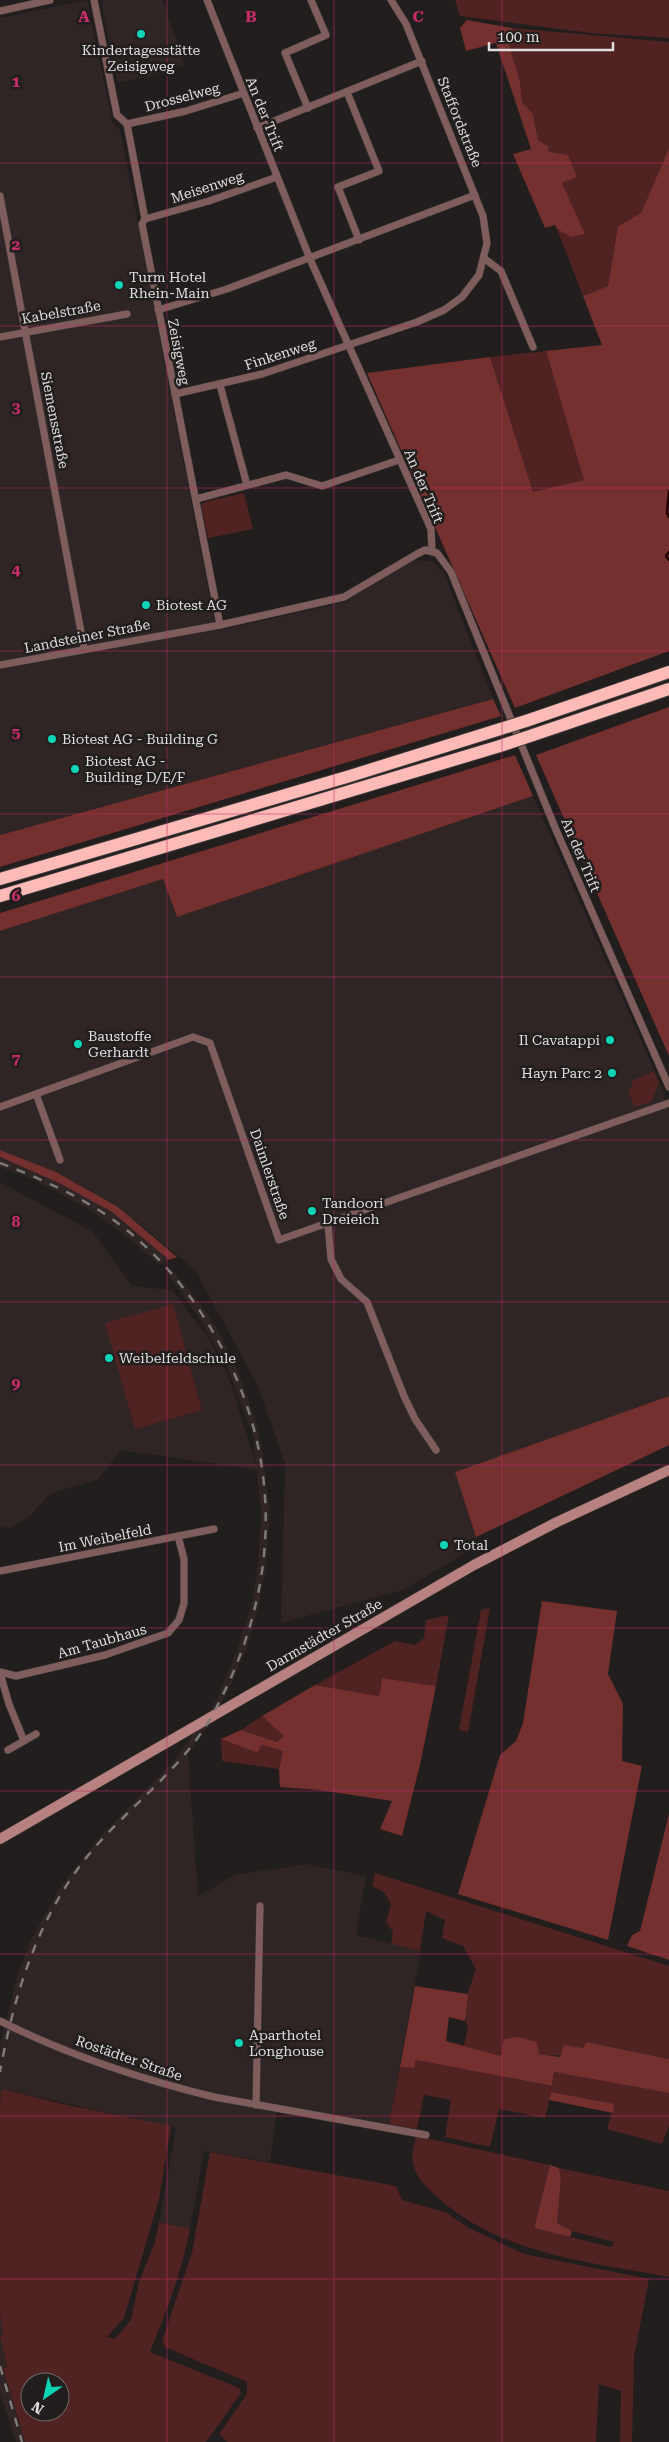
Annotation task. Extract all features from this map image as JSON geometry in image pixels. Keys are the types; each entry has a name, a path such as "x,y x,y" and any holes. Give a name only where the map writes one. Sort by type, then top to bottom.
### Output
{"highway":[{"path":"0,879 350,776 526,721 669,672"},
{"path":"0,896 533,736 669,689"}],"main road":[{"name":"Darmstädter Straße","path":"0,1839 474,1565 557,1522 669,1470"}],"street":[{"path":"0,11 28,2 50,0"},
{"name":"Zeisigweg","path":"94,0 117,116 127,124 145,219 142,224 220,625"},
{"name":"An der Trift","path":"207,0 310,259 431,529 432,551 442,557 451,572 556,830 669,1087"},
{"path":"308,108 285,52 326,35 311,0"},
{"name":"Staffordstraße","path":"348,344 417,322 444,310 469,290 479,275 484,259 487,232 475,195 422,61 402,15 391,0"},
{"path":"258,128 422,61"},
{"path":"348,92 379,171 338,187 359,240"},
{"name":"Drosselweg","path":"127,124 186,111 244,93"},
{"name":"Meisenweg","path":"145,219 209,201 277,177"},
{"path":"158,310 227,289 310,259 475,195"},
{"name":"Siemensstraße","path":"0,196 84,648"},
{"path":"484,259 501,271 533,347"},
{"name":"Kabelstraße","path":"0,336 126,314"},
{"name":"Finkenweg","path":"175,394 262,374 348,344"},
{"path":"220,385 246,485"},
{"path":"196,499 246,485 291,476 322,486 400,460"},
{"name":"Landsteiner Straße","path":"0,665 84,648 220,625 344,597 417,554 432,551"},
{"name":"Daimlerstraße","path":"0,1107 193,1037 210,1043 279,1240 669,1103"},
{"path":"36,1094 60,1160"},
{"path":"328,1224 331,1259 340,1279 367,1302 404,1396 415,1419 436,1450"},
{"name":"Im Weibelfeld","path":"0,1571 214,1529"},
{"name":"Am Taubhaus","path":"0,1672 16,1676 105,1655 168,1633 179,1620 184,1603 184,1559 178,1536"},
{"path":"0,1672 9,1704 24,1741"},
{"path":"8,1750 36,1734"},
{"path":"256,2105 260,1906"},
{"name":"Rostädter Straße","path":"0,2021 94,2062 136,2076 214,2097 426,2135"}],"shaded area":[{"path":"87,0 113,124 120,130 216,631 345,602 412,560 431,561 444,573 493,699 0,835 0,18"},
{"name":"Kindertagesstätte Zeisigweg","path":"103,0 163,0 184,65 152,76 118,83 101,3"},
{"path":"455,0 669,0 669,38 590,33 460,16"},
{"path":"467,20 512,28 511,33 506,35 520,81 522,102 533,114 538,140 548,146 549,152 568,155 577,177 562,183 585,234 570,237 557,229 555,225 545,228 513,154 531,149 496,43 466,51 460,28"},
{"path":"512,28 669,42 669,148 641,213 618,226 608,286 583,296 557,229 570,237 562,183 576,177 549,152 548,146 538,140 533,114 522,102 520,81 506,35 511,33"},
{"path":"669,148 669,651 515,708 367,373 490,357 533,492 584,480 546,351 602,345 583,296 608,286 618,226 641,213"},
{"path":"546,351 585,480 533,493 490,357"},
{"path":"244,493 253,529 208,538 201,505 205,502"},
{"path":"493,699 501,716 0,867 0,835"},
{"path":"669,707 669,1056 536,755"},
{"path":"515,755 533,796 177,917 163,879 0,931 0,913"},
{"path":"533,796 660,1083 669,1112 669,1396 455,1472 476,1537 476,1547 403,1590 281,1623 285,1464 258,1386 195,1270 118,1207 56,1172 0,1150 0,931 163,879 177,917"},
{"path":"654,1071 659,1083 651,1102 634,1107 628,1089 633,1087 631,1081"},
{"path":"0,1150 56,1172 118,1207 177,1257 169,1260 112,1212 59,1183 0,1157"},
{"path":"0,1157 59,1183 112,1212 169,1260 160,1265 120,1231 90,1210 36,1181 0,1167"},
{"path":"0,1182 93,1232 132,1286 172,1290 208,1338 229,1378 256,1465 253,1436 227,1366 200,1319 166,1272 172,1269 201,1304 219,1332 239,1373 256,1421 262,1447 270,1514 266,1564 259,1605 247,1647 229,1690 209,1725 188,1754 198,1896 235,1875 306,1864 366,1876 356,1935 421,1951 389,2124 278,2105 270,2162 204,2151 190,2229 159,2222 176,2128 2,2089 0,2103 0,2044 17,1977 30,1942 60,1887 97,1840 175,1760 218,1697 239,1645 252,1602 258,1564 261,1515 257,1470 120,1450 99,1479 50,1494 28,1518 9,1528 0,1527"},
{"path":"173,1304 202,1410 135,1429 105,1323"},
{"path":"669,1396 669,1445 476,1537 455,1472"},
{"path":"542,1601 617,1611 608,1674 623,1704 622,1761 642,1766 608,1940 458,1894 500,1755 516,1741 523,1723"},
{"path":"490,1608 468,1732 459,1730 481,1610"},
{"path":"449,1615 436,1686 382,1678 379,1696 315,1685 395,1641 415,1645 424,1638 426,1620"},
{"path":"382,1678 436,1686 420,1765 402,1836 380,1829 392,1801 319,1790 280,1787 279,1769 283,1751 262,1745 257,1753 221,1739 241,1730 277,1742 284,1736 262,1716 315,1685 379,1696"},
{"path":"262,1716 285,1736 277,1742 241,1730"},
{"path":"221,1739 257,1753 262,1745 283,1751 279,1769 222,1761"},
{"path":"669,1814 669,1960 627,1946 632,1935 640,1931"},
{"path":"375,1873 669,1966 669,2059 588,2042 578,2051 565,2055 539,2054 537,2042 501,2056 464,2046 468,2026 465,2014 466,2006 476,1969 463,1946 442,1938 445,1920 426,1911 420,1951 391,1944 393,1932 386,1922 391,1904 384,1892 372,1886"},
{"path":"415,1986 468,1994 465,2021 449,2017 446,2041 501,2056 504,2039 518,2037 537,2042 539,2054 560,2057 564,2045 583,2048 587,2042 669,2059 669,2093 554,2072 552,2086 416,2060 414,2068 400,2067"},
{"path":"416,2060 552,2086 554,2072 669,2093 669,2126 662,2144 607,2129 614,2105 551,2093 545,2118 499,2109 490,2147 445,2137 451,2100 424,2095 417,2129 389,2124 400,2067 414,2068"},
{"path":"2,2089 63,2104 171,2126 159,2199 124,2318 107,2337 115,2339 131,2320 139,2282 155,2242 159,2222 190,2229 168,2307 150,2352 239,2388 241,2393 206,2442 25,2442 3,2368 7,2367 0,2336 3,2336 0,2314 0,2103"},
{"path":"551,2092 614,2104 613,2113 549,2100"},
{"path":"416,2136 550,2165 534,2228 611,2247 614,2242 572,2231 557,2223 561,2181 559,2168 669,2191 669,2277 546,2253 488,2231 461,2216 436,2196 416,2172 413,2152"},
{"path":"210,2152 396,2186 402,2200 445,2212 469,2228 524,2254 649,2279 634,2357 632,2442 620,2442 621,2391 599,2384 596,2442 227,2442 219,2434 247,2394 247,2382 165,2347 162,2341 192,2253"},
{"path":"550,2165 559,2168 561,2181 557,2223 572,2231 570,2237 534,2228"},
{"path":"0,2314 3,2336 0,2337"},
{"path":"0,2337 7,2368 3,2369 25,2442 16,2442 0,2393"}],"waterway":[{"path":"669,491 667,513 669,517"},
{"path":"669,552 666,556 669,560"}],"railway":[{"path":"0,1163 64,1190 94,1207 123,1227 154,1255 194,1302 226,1356 245,1400 258,1445 264,1490 265,1535 261,1580 250,1625 235,1669 214,1712 187,1752 102,1839 86,1858 54,1907 41,1933 20,1987 0,2072"},
{"path":"0,2366 22,2442"}],"place":[{"name":"Kindertagesstätte Zeisigweg","path":"141,34"},
{"name":"Turm Hotel Rhein-Main","path":"119,285"},
{"name":"Biotest AG","path":"146,605"},
{"name":"Biotest AG - Building G","path":"52,739"},
{"name":"Biotest AG - Building D/E/F","path":"75,769"},
{"name":"Il Cavatappi","path":"610,1040"},
{"name":"Baustoffe Gerhardt","path":"78,1044"},
{"name":"Hayn Parc 2","path":"612,1073"},
{"name":"Tandoori Dreieich","path":"312,1211"},
{"name":"Weibelfeldschule","path":"109,1358"},
{"name":"Total","path":"444,1545"},
{"name":"Aparthotel Longhouse","path":"239,2043"}]}
